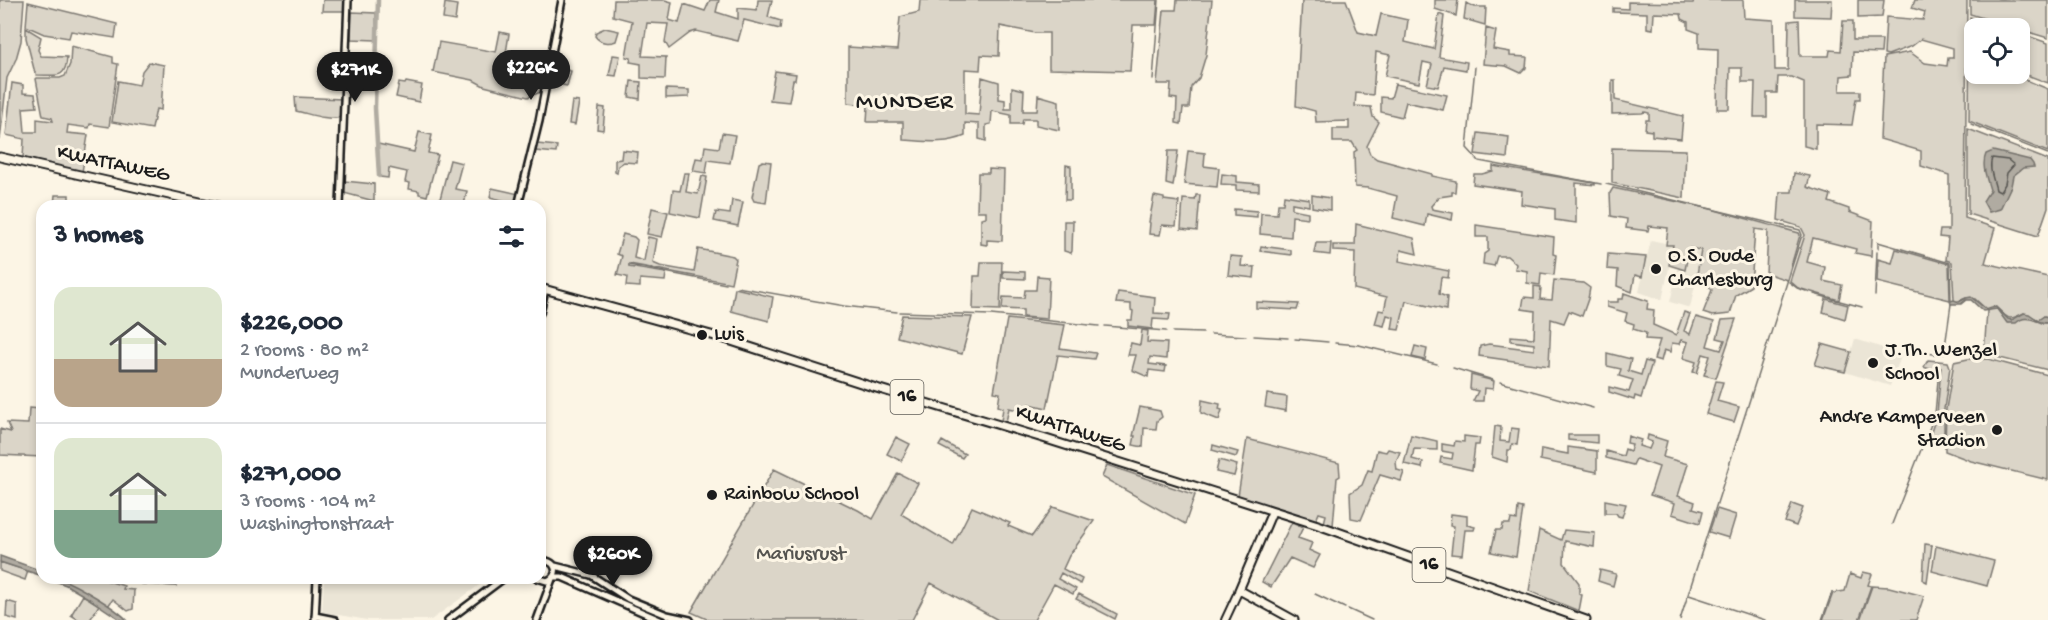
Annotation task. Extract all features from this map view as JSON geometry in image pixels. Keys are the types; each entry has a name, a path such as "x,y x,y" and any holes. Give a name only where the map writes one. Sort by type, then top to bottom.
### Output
{"main road":[{"name":"KWATTAWEG","path":"0,158 191,200"},
{"name":"KWATTAWEG","path":"546,289 722,338 1318,525 1586,620"},
{"path":"1252,505 1262,513 1266,527"},
{"path":"1225,620 1272,512"},
{"path":"1239,590 1294,620"}],"street":[{"path":"340,200 348,0"},
{"path":"519,200 539,121 562,0"},
{"path":"546,562 591,575 628,599 667,615 690,620"},
{"path":"537,620 556,571 555,566"},
{"path":"546,578 565,578 660,620"},
{"path":"317,584 315,618 335,620"},
{"path":"448,620 496,584"},
{"path":"543,584 545,597"}],"shaded area":[{"name":"O.S. Oude Charlesburg","path":"1651,240 1674,245 1662,300 1639,292"},
{"path":"1683,246 1703,249 1690,308 1670,302"},
{"name":"J.Th. Wenzel School","path":"1855,339 1902,354 1890,386 1845,372"},
{"path":"324,584 481,584 431,620 367,620 322,612"}],"green space":[{"path":"0,0 24,0 21,41 7,78 0,140"},
{"path":"323,0 344,0 344,11 322,11"},
{"path":"614,0 672,2 669,20 679,23 684,4 705,11 710,0 719,0 716,12 738,19 738,8 757,10 758,0 772,0 768,17 781,21 780,29 744,20 738,41 696,31 669,49 665,42 668,24 647,23 642,56 666,57 665,79 641,78 641,64 630,62 631,58 626,57 632,21 613,16"},
{"path":"920,0 1158,0 1156,25 1133,25 1130,71 1049,69 1049,33 1035,33 1000,26 999,56 981,55 980,70 965,69 965,114 979,115 982,77 999,82 999,99 1005,100 1005,109 1012,109 1012,87 1024,90 1023,111 1037,111 1038,95 1059,101 1059,130 1036,125 1036,119 1023,119 1022,124 1011,124 1011,115 992,111 991,124 986,125 986,141 979,139 979,124 965,123 965,136 949,141 934,142 903,140 903,122 867,122 868,105 848,103 848,47 897,50 900,17 919,12"},
{"path":"1177,0 1212,0 1206,55 1199,78 1191,87 1189,108 1183,108 1181,124 1176,123 1177,99 1170,98 1171,84 1157,84 1164,10 1176,10"},
{"path":"1302,0 1346,0 1358,32 1376,36 1381,14 1408,20 1405,42 1434,49 1439,14 1444,16 1439,57 1467,62 1466,70 1444,66 1438,87 1427,85 1432,64 1423,62 1419,83 1385,76 1390,55 1376,52 1373,95 1356,93 1355,106 1371,107 1373,117 1379,122 1367,146 1370,154 1377,159 1456,181 1455,192 1452,192 1452,195 1439,197 1431,206 1432,209 1453,213 1452,220 1427,214 1425,226 1393,218 1397,196 1355,187 1354,152 1357,150 1352,142 1333,142 1333,129 1349,129 1349,121 1316,122 1315,111 1296,106"},
{"path":"1435,0 1458,0 1456,16 1435,9"},
{"path":"1694,0 1743,0 1744,18 1774,20 1775,70 1788,70 1789,21 1799,20 1800,56 1829,56 1830,50 1841,51 1843,21 1853,21 1853,40 1882,40 1881,53 1853,52 1852,75 1841,76 1840,91 1860,91 1860,99 1856,99 1852,125 1816,124 1816,149 1804,146 1804,82 1792,77 1778,77 1777,93 1767,93 1767,117 1754,117 1755,82 1742,82 1742,68 1730,68 1729,109 1717,109 1718,49 1699,48 1699,33 1688,29 1688,22 1682,19 1681,14 1654,13 1653,29 1647,28 1647,13 1613,12 1613,8 1628,9 1628,2 1693,3"},
{"path":"1795,0 1832,0 1831,17 1795,16"},
{"path":"1858,0 1884,0 1882,17 1858,18"},
{"path":"1915,0 1967,0 1967,18 1964,18 1964,84 1966,84 1965,218 1995,228 1985,263 2048,277 2048,317 2044,316 2039,320 2024,313 2010,318 1994,306 1986,309 1975,299 1966,298 1956,302 1954,300 1952,262 1946,260 1948,238 1939,237 1940,230 1949,230 1949,175 1921,166 1921,151 1880,139 1884,57 1910,52 1925,63 1947,66 1948,58 1953,58 1953,48 1921,39 1912,46 1888,55 1884,54 1886,17 1923,20 1925,12 1912,8"},
{"path":"1970,0 2048,0 2048,38 2030,32 2030,18 1983,18 1970,14"},
{"path":"28,2 117,24 115,38 71,31 69,38 44,34 26,26"},
{"path":"445,3 457,5 455,21 443,19"},
{"path":"1466,3 1475,7 1486,7 1485,25 1464,19"},
{"path":"352,12 376,13 376,40 351,39"},
{"path":"26,28 41,37 38,50 41,56 67,57 65,70 62,73 37,75 35,73 26,38"},
{"path":"605,28 619,31 616,41 605,42 595,36 596,32"},
{"path":"1486,28 1496,31 1493,49 1510,52 1510,56 1527,57 1526,68 1521,73 1506,66 1483,64"},
{"path":"500,32 509,34 506,53 517,55 514,68 546,74 541,92 528,97 484,86 473,80 433,72 439,42 496,52"},
{"path":"2030,37 2048,43 2048,83 2030,76"},
{"path":"71,46 113,57 113,63 118,64 109,127 90,124 89,128 68,125 67,133 88,135 82,172 23,158 24,139 6,135 12,83 23,85 23,93 35,94 37,107 23,108 25,132 37,132 37,119 53,121 52,118 43,116 36,79 65,76 70,64"},
{"path":"613,55 620,56 616,76 609,75"},
{"path":"149,62 164,65 161,110 156,109 152,129 112,122 118,81 139,85 142,71"},
{"path":"553,68 571,71 567,86 549,82"},
{"path":"775,71 796,74 789,102 770,100"},
{"path":"1612,80 1615,80 1615,100 1683,116 1681,139 1652,136 1652,131 1645,130 1649,113 1612,114"},
{"path":"631,81 641,82 640,99 629,97"},
{"path":"406,82 422,85 419,102 396,97 399,83 405,84"},
{"path":"2030,82 2048,89 2048,152 1969,121 1969,84 2030,84"},
{"path":"1395,84 1447,95 1443,110 1406,102 1402,117 1381,112 1381,97 1391,98"},
{"path":"666,89 689,90 689,97 666,98"},
{"path":"295,97 342,99 341,117 324,118 296,111"},
{"path":"572,101 579,102 575,125 569,124"},
{"path":"599,107 605,108 603,130 597,129"},
{"path":"1968,129 2048,160 2048,207 2038,236 1968,214"},
{"path":"419,132 432,135 428,153 438,155 427,196 409,189 410,183 405,182 407,172 389,168 388,178 380,177 378,144 414,152"},
{"path":"722,133 735,135 730,163 708,160 706,173 693,171 696,158 703,159 705,146 719,148"},
{"path":"1478,133 1509,137 1507,158 1475,154"},
{"path":"537,144 557,146 556,153 536,151"},
{"path":"1612,148 1686,150 1684,198 1612,183"},
{"path":"622,150 638,152 637,163 624,162 618,166 617,173 615,172 615,160 621,159"},
{"path":"1168,151 1178,151 1173,186 1166,184"},
{"path":"1188,151 1205,153 1204,166 1219,168 1217,187 1184,184"},
{"path":"450,160 462,163 455,189 467,191 465,200 440,199"},
{"path":"771,162 766,203 754,201 752,197 759,163"},
{"path":"1066,165 1071,166 1071,200 1065,200"},
{"path":"1493,166 1595,183 1595,185 1576,183 1576,223 1555,220 1555,209 1521,204 1522,191 1473,184 1474,174 1493,171"},
{"path":"989,169 1004,170 1002,241 987,240 987,245 981,244 981,218 986,217 986,211 977,211 978,173 989,173"},
{"path":"684,173 689,173 686,192 698,194 702,176 707,177 700,218 670,212 673,190 680,191"},
{"path":"1794,173 1810,176 1807,187 1831,195 1829,202 1873,221 1871,256 1855,253 1856,249 1813,238 1807,262 1825,267 1823,281 1842,285 1839,300 1798,288 1790,281 1805,235 1801,227 1778,220 1780,192 1792,192"},
{"path":"1222,174 1237,176 1237,182 1259,184 1259,191 1236,190 1236,185 1221,184"},
{"path":"344,181 374,184 374,200 344,193"},
{"path":"492,188 519,194 518,200 490,197"},
{"path":"1613,188 1711,209 1799,233 1787,280 1766,273 1768,231 1755,229 1751,286 1736,295 1730,314 1712,316 1703,313 1712,290 1697,275 1701,250 1689,248 1685,270 1669,265 1673,245 1666,245 1668,228 1649,226 1648,231 1626,228 1627,219 1611,216 1610,193"},
{"path":"55,195 69,195 69,200 54,200"},
{"path":"1196,195 1200,195 1197,231 1181,229 1183,199 1195,200"},
{"path":"1284,195 1309,199 1309,206 1292,203 1292,209 1308,212 1308,218 1292,216 1291,237 1260,234 1261,213 1277,214 1278,204 1283,204"},
{"path":"1312,195 1330,198 1330,210 1312,207"},
{"path":"1154,196 1179,202 1176,226 1162,225 1160,235 1149,234"},
{"path":"732,200 743,202 738,226 714,221 716,212 730,214"},
{"path":"652,208 668,212 662,237 647,234"},
{"path":"1234,209 1257,211 1257,217 1234,215"},
{"path":"1064,221 1073,221 1071,253 1064,251"},
{"path":"1356,224 1414,238 1417,254 1401,250 1399,261 1449,271 1448,278 1441,277 1439,294 1447,297 1446,310 1406,301 1399,330 1392,329 1394,317 1387,315 1384,326 1375,324 1379,310 1384,311 1387,297 1354,289 1355,252 1333,251 1333,245 1355,245"},
{"path":"1476,225 1554,237 1553,254 1556,255 1554,275 1541,273 1540,285 1527,283 1527,271 1515,269 1516,264 1507,256 1497,256 1494,266 1483,264 1484,254 1488,251 1488,237 1476,237"},
{"path":"623,234 637,240 634,258 644,261 648,237 657,239 653,263 660,266 694,272 698,249 733,256 736,259 731,283 629,264 629,267 666,273 665,281 640,279 640,287 626,286 627,277 617,275 622,256 617,254"},
{"path":"1316,243 1331,243 1330,255 1314,253"},
{"path":"1261,246 1291,250 1291,255 1260,251"},
{"path":"1896,249 1949,264 1950,300 1877,282 1878,259 1892,263"},
{"path":"1608,254 1646,257 1642,277 1635,275 1632,292 1617,286 1618,270 1607,269"},
{"path":"1230,256 1242,257 1241,266 1255,267 1254,278 1228,275"},
{"path":"981,262 1002,262 1000,310 973,309 974,276 980,276"},
{"path":"1003,271 1025,272 1025,279 1003,278"},
{"path":"1037,276 1049,277 1047,319 1023,317 1023,310 1002,309 1003,297 1024,298 1025,290 1036,290"},
{"path":"1554,280 1583,283 1590,288 1582,316 1569,311 1564,323 1551,319 1549,366 1479,356 1480,346 1489,344 1534,350 1534,344 1511,341 1511,336 1534,338 1535,311 1522,309 1524,297 1534,298 1534,286 1541,287 1540,299 1552,300"},
{"path":"735,288 773,297 769,321 731,311"},
{"path":"1118,292 1155,297 1154,313 1170,314 1169,320 1153,319 1152,329 1128,326 1128,320 1132,320 1131,304 1116,303"},
{"path":"1624,293 1648,301 1647,309 1654,310 1653,325 1676,335 1684,312 1690,314 1684,331 1690,334 1696,317 1714,322 1707,346 1721,350 1725,340 1717,338 1722,320 1736,319 1716,378 1704,375 1710,356 1703,354 1697,373 1693,372 1696,362 1683,358 1688,342 1681,340 1679,344 1672,343 1670,352 1664,350 1661,361 1654,359 1660,340 1645,339 1646,333 1633,329 1634,324 1625,321 1627,313 1607,307 1607,302 1618,302 1618,299 1623,299"},
{"path":"1826,299 1848,305 1845,319 1823,312"},
{"path":"1256,302 1299,304 1297,310 1256,308"},
{"path":"1997,309 2008,323 2027,317 2048,323 2048,370 1984,354 1987,311"},
{"path":"902,315 972,317 962,354 897,337"},
{"path":"1007,319 1065,325 1060,348 1096,353 1094,359 1058,355 1047,408 1029,404 1027,412 1009,408 1006,422 1001,421 1003,408 998,406 1000,393 994,392"},
{"path":"1142,330 1148,331 1147,342 1167,343 1166,359 1150,357 1149,364 1166,366 1165,372 1149,370 1148,377 1132,370 1136,355 1128,355 1131,343 1140,345"},
{"path":"1822,344 1851,352 1845,372 1815,365"},
{"path":"1415,346 1427,349 1425,360 1412,357"},
{"path":"1607,353 1631,359 1628,371 1641,375 1645,361 1652,363 1641,398 1635,396 1634,400 1609,392 1609,387 1629,392 1633,380 1619,376 1621,369 1607,366"},
{"name":"Andre Kamperveen Stadion","path":"1988,359 2048,375 2048,480 1971,461 1945,451 1946,409 1954,362"},
{"path":"1928,360 1948,362 1950,367 1944,409 1944,439 1930,435 1937,414 1941,368 1938,368 1937,372 1924,367"},
{"path":"1471,375 1494,381 1493,389 1484,388 1483,401 1473,401 1478,391 1470,389"},
{"path":"1716,381 1723,382 1717,401 1739,407 1734,422 1706,414"},
{"path":"1267,394 1287,397 1286,411 1265,407"},
{"path":"1202,400 1220,404 1219,409 1222,410 1219,420 1201,413"},
{"path":"1140,407 1160,411 1162,417 1157,421 1156,429 1144,428 1143,447 1133,445"},
{"path":"29,408 36,409 36,457 0,455 0,429 11,432 7,423 28,424"},
{"path":"1495,426 1501,427 1500,441 1509,442 1511,428 1519,429 1517,445 1512,444 1511,450 1508,450 1507,462 1492,457"},
{"path":"1411,435 1437,441 1437,450 1414,449 1412,459 1423,462 1422,468 1404,464"},
{"path":"1568,435 1597,435 1597,443 1568,440"},
{"path":"1648,435 1667,441 1663,457 1688,464 1678,496 1695,502 1693,508 1703,511 1700,523 1672,514 1675,503 1650,495 1659,467 1636,459 1633,465 1606,458 1606,451 1623,456 1625,449 1630,451 1632,444 1627,443 1628,436 1641,440 1639,446 1649,449 1652,442 1647,440"},
{"path":"1464,436 1480,438 1479,445 1475,445 1472,470 1440,463 1441,457 1452,459 1453,453 1442,451 1442,444 1454,446 1455,441 1464,442"},
{"path":"896,437 910,444 901,461 887,454"},
{"path":"1247,439 1339,463 1340,476 1337,478 1333,526 1324,523 1326,515 1319,513 1316,520 1238,496"},
{"path":"942,441 965,454 962,458 939,446"},
{"path":"1213,445 1238,452 1236,457 1212,450"},
{"path":"1568,447 1597,451 1597,472 1540,460 1541,449 1568,454"},
{"path":"1388,449 1400,452 1396,462 1397,470 1404,472 1401,481 1380,475 1361,520 1351,518 1350,493 1362,485 1368,470 1372,471 1377,450 1386,452"},
{"path":"1219,460 1237,465 1234,476 1216,472"},
{"path":"1107,465 1195,495 1185,524 1102,477"},
{"name":"Mariusrust","path":"774,469 873,519 898,473 918,483 901,514 953,545 972,507 1010,523 1008,526 1032,536 1053,507 1094,521 1069,556 1063,569 1082,579 1080,584 1061,573 1058,579 1076,589 1073,594 1054,584 1034,620 998,620 931,583 912,620 709,620 691,612"},
{"path":"1605,500 1626,504 1622,517 1616,513 1605,513"},
{"path":"1792,504 1803,508 1796,526 1785,522"},
{"path":"1518,507 1523,508 1516,557 1491,552 1496,530 1502,530 1503,524 1510,524 1511,519 1517,520"},
{"path":"1717,509 1736,515 1729,538 1709,532"},
{"path":"1451,514 1467,516 1467,525 1475,527 1474,530 1465,530 1462,555 1451,554 1454,526 1450,525"},
{"path":"1292,522 1303,527 1298,538 1312,543 1309,550 1320,555 1313,568 1290,558 1271,587 1262,582"},
{"path":"1539,530 1561,540 1564,530 1595,533 1594,547 1565,541 1564,563 1579,583 1579,594 1582,595 1579,611 1529,591"},
{"path":"1925,544 1932,545 1927,582 1923,580"},
{"path":"1936,546 1994,561 1987,586 1932,571"},
{"path":"0,562 28,571 25,580 0,571"},
{"path":"1600,570 1616,574 1613,586 1598,581"},
{"path":"1863,572 1872,574 1868,585 1871,586 1859,620 1823,620 1833,593 1845,591 1850,574 1861,578"},
{"path":"70,584 118,584 124,586 123,589 134,590 133,609 128,611 113,599 108,606"},
{"path":"142,584 176,584 176,586"},
{"path":"1872,586 1889,587 1924,596 1916,620 1860,620"},
{"path":"1079,594 1117,614 1115,619 1076,599"},
{"path":"83,595 99,605 90,620 79,620 71,615"},
{"path":"7,601 17,604 17,620 6,617"}],"water":[{"path":"1993,151 2030,160 2034,167 2023,168 2013,176 2011,186 2000,209 1989,212 1983,201 1990,190 1984,163 1986,154"},
{"path":"1971,297 1986,309 1996,307 2008,319 2012,320 2024,313 2038,320 2044,316 2048,317 2048,323 2024,319 2016,323 2007,323 1997,309 1983,311 1971,300 1966,300 1961,304 1951,304 1950,301 1959,302"},
{"path":"0,556 36,569 36,574 0,562"},
{"path":"63,584 77,586 106,603 127,620 121,620"}],"waterway":[{"path":"378,0 375,108 379,176"},
{"path":"1153,80 1159,0"},
{"path":"1475,67 1467,148 1479,161 1601,184"},
{"path":"1971,124 2048,154"},
{"path":"1606,184 1800,230 1802,235 1680,620"},
{"path":"1878,248 1878,242 1950,263 1951,301"},
{"path":"1875,296 1877,252"},
{"path":"629,265 726,284"},
{"path":"1789,282 1806,291"},
{"path":"737,287 844,306 897,312"},
{"path":"1814,294 1862,307"},
{"path":"1909,348 1933,354 1944,354 1951,304"},
{"path":"900,312 991,315 1099,326"},
{"path":"1105,326 1166,331"},
{"path":"1173,332 1203,333"},
{"path":"1211,334 1246,336"},
{"path":"1254,336 1288,338"},
{"path":"1295,339 1328,342"},
{"path":"1335,343 1359,345 1437,364"},
{"path":"1453,368 1493,380"},
{"path":"1892,524 1935,414 1939,369"},
{"path":"1500,382 1593,408"},
{"path":"1822,620 1832,592"},
{"path":"1315,594 1345,608"},
{"path":"1689,595 1765,620"},
{"path":"1348,609 1372,620"}],"place":[{"name":"O.S. Oude Charlesburg","path":"1656,269"},
{"name":"Luis","path":"702,335"},
{"name":"J.Th. Wenzel School","path":"1873,363"},
{"name":"Andre Kamperveen Stadion","path":"1997,430"},
{"name":"Rainbow School","path":"712,495"}],"district":[{"name":"MUNDER","path":"905,103"}]}
